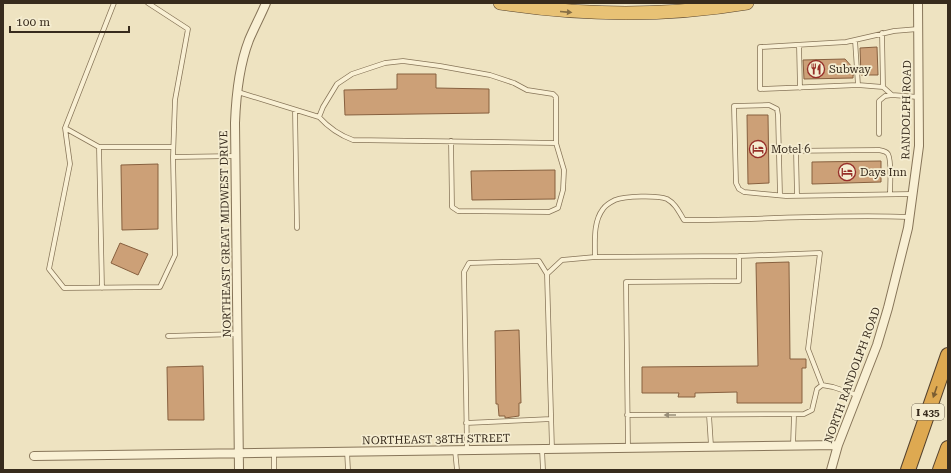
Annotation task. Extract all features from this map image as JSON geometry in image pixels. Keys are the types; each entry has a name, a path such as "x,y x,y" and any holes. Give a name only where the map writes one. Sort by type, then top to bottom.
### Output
{"highway":[{"path":"500,3 550,10 630,14 687,12 747,3"},
{"name":"I 435","path":"908,470 948,355"},
{"path":"940,470 948,448"}],"street":[{"name":"NORTHEAST GREAT MIDWEST DRIVE","path":"239,470 235,123 237,92 244,59 249,41 266,3"},
{"name":"RANDOLPH ROAD","path":"898,263 910,217 919,146 918,3"},
{"name":"NORTH RANDOLPH ROAD","path":"830,470 838,445 877,345 888,308 898,263"},
{"name":"NORTHEAST 38TH STREET","path":"34,456 838,445"}],"lane":[{"path":"114,3 65,128 70,164 50,269 64,288 160,287 175,255 173,157 175,100 188,29 148,3"},
{"path":"892,95 883,87 858,85 760,89 760,47 846,42 882,33 918,29"},
{"path":"882,33 883,87"},
{"path":"855,40 858,85"},
{"path":"799,44 800,88"},
{"path":"319,117 322,107 337,84 352,74 385,63 404,61 490,75 514,83 527,90 553,94 556,97 556,143 564,170 563,190 558,208 549,212 458,211 452,207 450,141"},
{"path":"237,92 319,117 331,129 353,140 556,143"},
{"path":"879,134 879,102 885,96 892,95 919,97"},
{"path":"780,195 777,110 769,105 734,106 736,183 739,190 744,192 780,195 797,196 913,194"},
{"path":"295,110 297,228"},
{"path":"65,128 99,147 174,147"},
{"path":"99,147 102,288"},
{"path":"779,151 885,151 890,161 890,194"},
{"path":"796,151 797,196"},
{"path":"173,157 235,156"},
{"path":"596,257 595,232 598,218 604,208 615,200 625,198 666,199 673,203 684,220 742,220 870,215 910,217"},
{"path":"547,274 562,260 596,257 739,256 820,253 808,349 822,385"},
{"path":"628,448 626,282 739,281 739,256"},
{"path":"467,450 464,272 469,263 539,261 547,274 552,449"},
{"path":"168,336 237,334"},
{"path":"627,415 794,415 804,414 812,410 817,389 822,385 858,395"},
{"path":"709,415 710,447"},
{"path":"793,446 794,415"},
{"path":"466,423 551,419"},
{"path":"542,449 543,470"},
{"path":"455,450 457,470"},
{"path":"347,451 348,470"},
{"path":"274,453 274,470"}],"building":[{"path":"877,47 878,75 861,75 860,48"},
{"path":"845,59 853,68 853,78 804,79 803,60"},
{"path":"397,74 436,74 436,88 489,89 489,113 345,115 344,90 397,89"},
{"name":"Motel 6","path":"747,115 768,115 769,183 748,184"},
{"name":"Days Inn","path":"881,161 881,182 812,184 812,162"},
{"path":"158,164 158,229 122,230 121,165"},
{"path":"555,170 555,199 472,200 471,171"},
{"path":"120,243 148,254 138,275 111,263"},
{"path":"789,262 790,359 806,359 806,368 802,368 802,403 737,403 737,392 695,393 695,397 678,397 679,393 642,393 642,367 758,366 756,263"},
{"path":"519,330 521,403 519,403 519,416 505,418 505,416 499,416 498,404 496,404 495,331"},
{"path":"203,366 204,420 168,420 167,367"}],"place":[{"name":"Subway","path":"816,69"},
{"name":"Motel 6","path":"758,149"},
{"name":"Days Inn","path":"847,172"}]}
